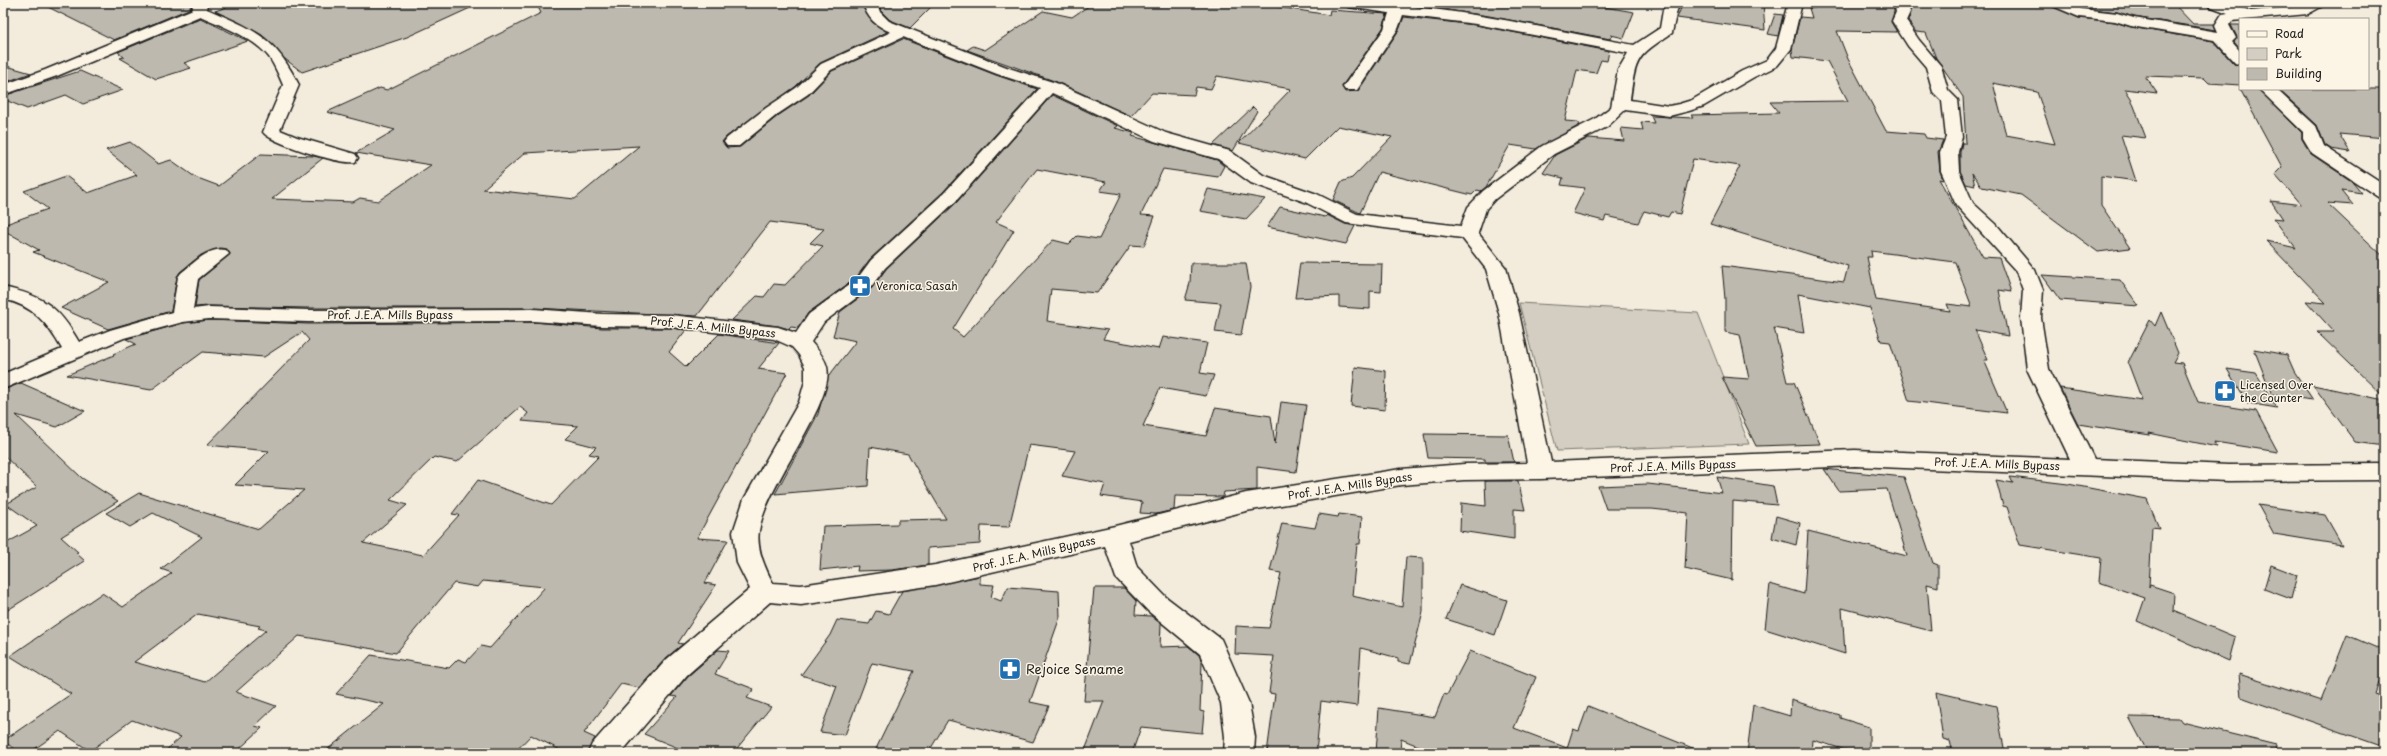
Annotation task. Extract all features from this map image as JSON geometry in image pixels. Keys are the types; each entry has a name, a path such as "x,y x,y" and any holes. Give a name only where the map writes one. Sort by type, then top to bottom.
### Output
{"street":[{"path":"870,3 872,13 884,24 1050,86 1147,132 1224,155 1233,160 1247,174 1257,179 1311,198 1353,219 1444,232 1468,233 1496,268 1509,313 1541,471"},
{"path":"1348,3 1397,11 1476,20 1637,50"},
{"path":"1468,233 1477,207 1488,195 1548,150 1601,122 1617,110 1621,104 1626,70 1637,50 1667,30 1670,10 1675,3"},
{"path":"1621,104 1669,111 1683,108 1698,103 1748,74 1767,65 1783,49 1795,3"},
{"path":"1901,3 1903,12 1899,21 1913,43 1933,66 1941,92 1950,100 1954,138 1949,152 1950,171 1966,205 1989,228 2026,270 2033,290 2031,318 2038,369 2086,467"},
{"path":"2058,3 2079,13 2117,17 2131,22 2196,32 2221,39 2229,38 2222,25 2227,17 2308,10 2321,3"},
{"path":"2214,3 2252,16"},
{"path":"3,90 51,73 199,7 268,46 283,69 291,85 271,132 291,141 349,158"},
{"path":"1351,87 1391,29 1397,11"},
{"path":"733,142 772,111 802,91 826,67 902,32"},
{"path":"2221,39 2239,59"},
{"path":"603,753 677,667 765,592 750,564 746,532 756,499 810,402 816,381 814,362 800,342 816,318 864,283 878,264 950,197 1050,86"},
{"path":"2268,90 2310,130 2312,134 2311,138 2318,149 2384,193"},
{"path":"182,316 188,277 219,254"},
{"path":"3,293 21,297 43,306 59,325 75,353"},
{"name":"Prof. J.E.A. Mills Bypass","path":"3,382 75,353 117,334 182,316 209,313 308,316 532,315 602,320 671,321 772,332 800,342"},
{"name":"Prof. J.E.A. Mills Bypass","path":"765,592 801,595 877,585 935,575 1115,535 1246,502 1401,477 1464,472 1541,471 1855,458 2228,473 2384,472"},
{"path":"1115,535 1125,571 1157,604 1211,647 1235,703 1240,737 1239,753"}],"green space":[{"path":"1519,303 1698,313 1749,444 1557,451"}],"building":[{"path":"40,3 191,3 191,8 114,40"},
{"path":"239,3 481,3 407,37 302,72 285,59 262,35 215,11"},
{"path":"536,3 862,3 872,22 887,32 820,63 795,87 726,137 722,142 727,148 740,147 779,115 809,95 832,71 903,39 996,75 1037,89 943,192 870,259 856,278 808,313 798,328 791,327 789,329 778,326 732,320 757,296 764,297 774,284 785,285 823,246 810,243 824,229 770,222 697,316 533,308 195,307 199,280 230,254 227,249 220,248 201,255 180,272 177,277 171,311 108,329 61,308 109,282 33,252 39,250 3,230 3,225 48,209 24,191 66,176 88,193 137,175 106,150 130,142 158,164 171,160 195,177 219,186 261,154 313,156 323,158 272,199 353,202 360,198 378,201 431,165 356,153 395,130 327,112 380,88 387,90 541,13","holes":["639,146 575,199 483,189 525,153"]},
{"path":"879,3 935,3 910,28 890,20 881,11"},
{"path":"1093,3 1254,3 1329,15 1330,10 1387,14 1383,28 1342,86 1345,92 1358,91 1399,30 1404,17 1476,25 1609,51 1607,61 1601,60 1596,73 1577,70 1565,121 1578,122 1580,125 1536,149 1510,145 1486,187 1481,191 1477,190 1472,195 1379,172 1360,213 1333,200 1341,182 1352,178 1392,137 1338,126 1305,159 1239,143 1291,89 1217,76 1211,89 1196,87 1194,95 1152,93 1131,116 1057,82 967,50 973,46 985,50 1043,11 1072,17"},
{"path":"1398,3 1581,3 1634,12 1624,38 1611,35 1610,39 1489,16"},
{"path":"1683,3 1763,3 1765,30 1677,18"},
{"path":"1815,3 1893,3 1894,12 1891,22 1897,32 1837,31 1848,59 1886,131 1924,134 1926,138 1943,140 1938,152 1940,171 1943,180 1939,179 1983,257 1999,258 2011,292 1999,290 2008,336 1975,330 1988,360 1984,360 2007,413 1909,401 1890,342 1881,341 1870,308 1798,294 1804,333 1774,328 1787,382 1794,382 1820,444 1756,446 1722,377 1749,379 1740,335 1725,332 1725,299 1722,266 1844,282 1848,266 1710,224 1740,166 1693,159 1680,214 1671,212 1668,217 1644,211 1638,223 1606,216 1604,221 1573,213 1585,188 1561,185 1563,178 1543,173 1555,155 1589,138 1624,141 1621,128 1643,130 1641,122 1654,123 1651,116 1693,118 1691,115 1779,113 1770,102 1848,101 1827,61 1793,57 1792,50 1800,17 1812,18 1809,8 1815,8","holes":["1871,251 1955,262 1972,307 1947,304 1950,311 1876,300 1867,257 1872,257"]},
{"path":"1910,3 2034,3 2051,5 2079,18 2115,22 2131,27 2213,41 2234,64 2239,66 2239,85 2209,83 2204,78 2145,76 2157,93 2125,89 2131,98 2146,138 2121,135 2136,181 2101,176 2101,205 2130,248 2098,252 2021,195 1982,187 1972,173 1975,186 1966,184 1960,171 1960,152 1962,143 1966,143 1963,97 1936,58 1926,33 1916,32 1908,21 1911,13","holes":["1993,83 2037,92 2055,144 2006,135"]},
{"path":"2077,3 2173,3 2193,24 2214,24 2216,30 2134,17 2117,12 2082,8"},
{"path":"1775,14 1783,15 1778,36 1768,34"},
{"path":"200,18 248,41 184,63 191,68 156,79 120,58 124,57 118,52"},
{"path":"2231,25 2239,25 2239,48 2234,42 2237,37"},
{"path":"3,65 31,73 3,83"},
{"path":"80,71 123,90 83,104 66,95 27,109 3,99 3,96"},
{"path":"2384,89 2384,138 2339,134 2350,152 2331,149 2325,145 2317,125 2279,90"},
{"path":"2241,90 2259,90 2302,133 2302,139 2311,154 2353,182 2362,193 2341,190 2353,205 2327,203 2384,257 2384,397 2317,332 2334,332 2306,301 2326,303 2266,241 2296,248 2273,218 2283,219 2271,201 2302,205 2275,174 2282,167"},
{"path":"1052,95 1118,126 1115,128 1134,133 1132,136 1217,160 1224,166 1218,177 1163,169 1141,215 1155,216 1144,246 1131,245 1097,293 1051,289 1047,321 1108,330 1103,339 1159,349 1163,337 1207,343 1200,373 1214,375 1206,396 1160,388 1143,426 1206,436 1215,408 1271,416 1275,444 1281,402 1306,405 1296,472 1257,467 1257,490 1224,492 1223,497 1175,496 1174,510 1156,514 1140,513 1142,502 1101,496 1105,484 1062,476 1075,451 1029,445 1009,527 981,526 980,544 928,548 928,565 892,570 857,571 858,566 820,570 823,526 898,524 898,520 946,519 908,454 870,447 868,486 775,494 818,414 828,377 856,341 833,336 840,312 872,288 886,269 957,202","holes":["1037,169 1106,182 1100,191 1121,194 1099,239 1077,236 1069,244 1053,240 963,337 953,329 1014,230 996,222"]},
{"path":"1253,107 1257,111 1233,151 1213,145"},
{"path":"1208,189 1265,199 1246,219 1200,211"},
{"path":"1280,207 1325,217 1327,215 1345,224 1355,226 1346,244 1267,227"},
{"path":"1191,263 1246,263 1250,287 1241,335 1215,332 1221,303 1185,300 1190,283"},
{"path":"1300,263 1382,264 1381,292 1370,291 1370,309 1339,307 1339,296 1295,298"},
{"path":"2042,275 2120,280 2139,306 2060,300"},
{"path":"2161,312 2178,353 2173,362 2182,363 2198,402 2256,411 2278,452 2215,442 2217,447 2149,433 2150,435 2078,424 2060,388 2142,400 2128,363 2150,320 2155,326"},
{"path":"209,320 308,324 533,322 602,328 671,328 686,330 669,352 686,367 719,334 779,343 758,369 787,373 697,538 728,540 705,583 716,585 678,643 683,644 666,658 639,688 621,684 584,733 595,738 587,753 566,753 531,735 514,753 323,753 384,704 336,694 371,655 449,668 458,659 466,662 481,646 490,648 545,587 483,581 478,587 454,583 396,653 299,636 236,692 276,706 255,726 262,728 235,753 163,753 181,737 132,720 90,751 60,731 29,753 21,753 3,741 71,694 10,656 102,593 123,607 172,573 161,569 202,537 153,513 130,527 106,513 139,493 259,529 304,490 235,485 269,451 207,445 309,340 302,332 264,357 203,352 151,390 67,375 136,344 126,339 183,323","holes":["520,407 528,413 522,421 578,426 565,439 596,447 589,454 599,456 551,505 478,480 452,514 459,515 423,555 363,543 407,505 390,500 434,457 457,462","198,614 260,626 258,628 266,630 205,682 134,662"]},
{"path":"2254,349 2287,355 2294,371 2313,400 2272,395"},
{"path":"1355,367 1386,371 1385,410 1351,406"},
{"path":"2227,369 2256,373 2277,408 2247,403"},
{"path":"21,383 85,411 57,427 16,415 82,478 118,501 61,537 78,552 76,553 85,561 3,613 3,545 37,526 6,504 37,487 3,455 3,390"},
{"path":"2313,385 2384,400 2384,446 2355,442"},
{"path":"1424,434 1508,435 1514,462 1485,462 1485,459 1428,458"},
{"path":"1824,469 1904,477 1933,563 1938,565 1938,587 1927,584 1931,631 1842,608 1845,654 1765,629 1770,584 1804,594 1808,531 1907,556 1887,489 1839,491"},
{"path":"1717,477 1773,486 1777,505 1733,501 1732,580 1685,569 1688,513 1652,509 1606,509 1598,486 1648,484 1722,493"},
{"path":"2010,477 2068,484 2147,499 2159,528 2152,527 2149,588 2150,585 2174,593 2173,611 2235,637 2229,661 2137,621 2145,598 2099,582 2101,558 2020,545 2007,507 2003,506 1996,480 2013,483"},
{"path":"1485,481 1518,481 1525,510 1514,509 1514,539 1460,531 1461,503 1486,506"},
{"path":"2258,505 2325,515 2342,545 2274,534"},
{"path":"1319,514 1338,517 1339,514 1362,517 1360,544 1357,544 1352,596 1402,607 1406,557 1423,558 1423,612 1410,664 1398,662 1398,658 1361,648 1357,706 1321,701 1316,753 1267,753 1275,694 1269,693 1274,656 1235,654 1236,626 1269,628 1281,573 1270,571 1282,523 1315,528"},
{"path":"1776,516 1800,523 1796,545 1772,538"},
{"path":"2271,565 2297,575 2291,599 2264,589"},
{"path":"980,576 980,584 994,585 991,597 1001,601 1008,587 1059,591 1060,617 1030,702 1049,706 1033,742 948,720 928,753 874,753 914,671 872,663 845,735 820,732 837,686 801,675 830,635 837,620 869,624 876,611 889,614 902,591"},
{"path":"1460,585 1507,600 1495,635 1446,619"},
{"path":"1094,588 1124,588 1136,601 1135,615 1151,616 1161,624 1160,647 1188,646 1199,655 1202,663 1200,711 1204,712 1202,733 1141,727 1132,753 1084,753 1104,701 1084,701"},
{"path":"2347,635 2384,651 2384,669 2375,694 2384,697 2384,747 2241,697 2239,674 2321,701"},
{"path":"718,650 729,651 715,674 754,689 747,698 771,707 733,753 690,753 644,734 677,697 671,696 688,676"},
{"path":"1470,651 1536,677 1514,728 1567,748 1573,729 1579,731 1588,706 1705,753 1436,753 1401,739 1400,753 1376,753 1379,708 1435,717 1444,694 1447,695"},
{"path":"1936,692 1996,706 2005,753 1953,753 1950,741 1943,739"},
{"path":"1791,700 1840,715 1840,718 1869,727 1869,753 1856,753 1813,740 1812,753 1747,753 1753,705 1790,716"},
{"path":"2129,717 2179,718 2182,722 2276,745 2275,753 2148,753"}],"place":[{"name":"Veronica Sasah","path":"860,286"},
{"name":"Licensed Over the Counter","path":"2225,391"},
{"name":"Rejoice Sename","path":"1010,669"}]}
